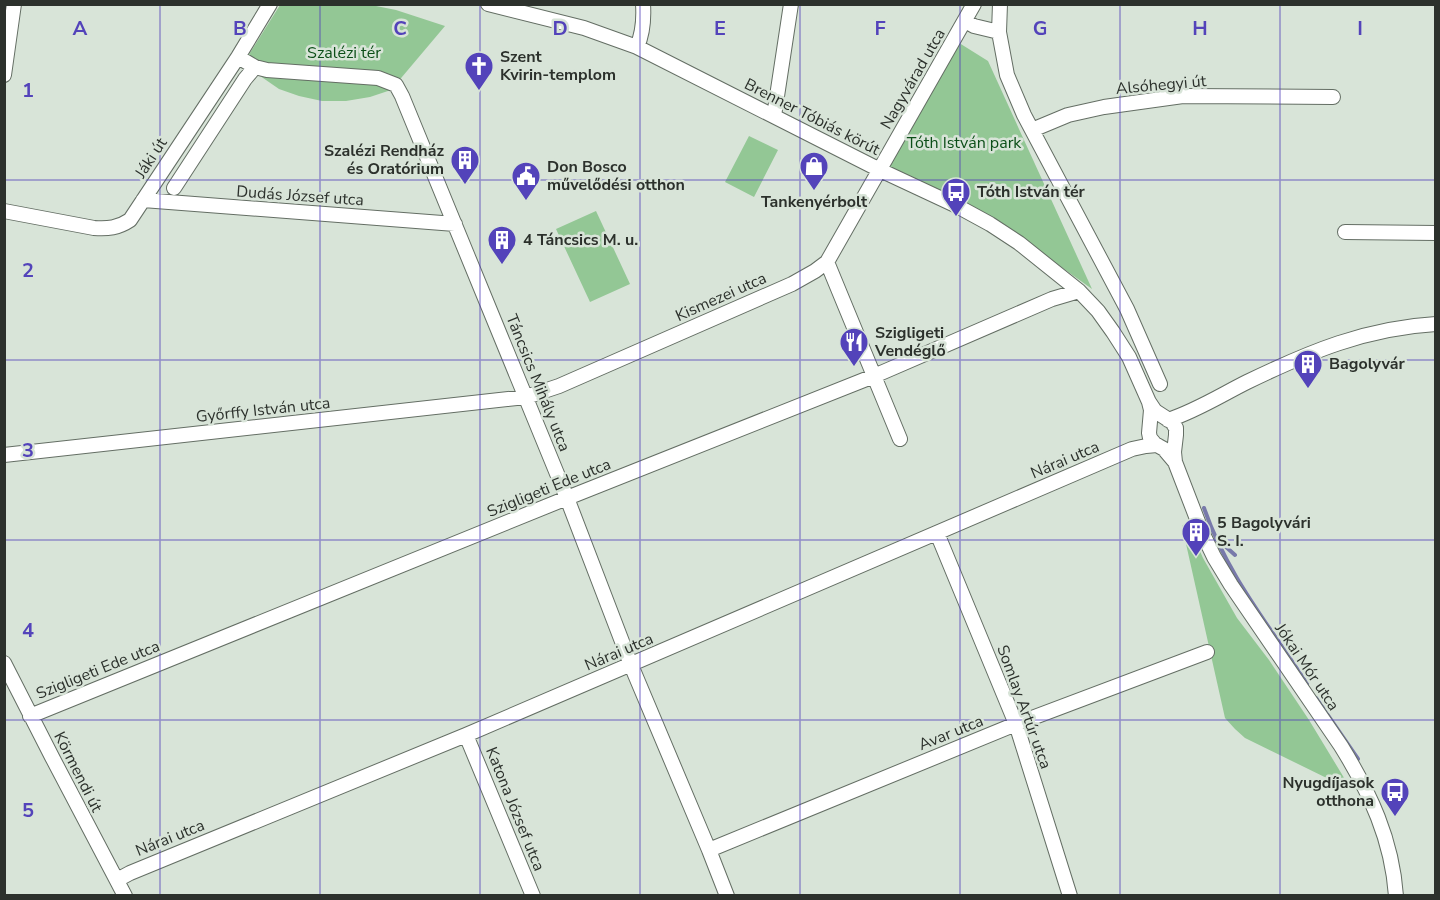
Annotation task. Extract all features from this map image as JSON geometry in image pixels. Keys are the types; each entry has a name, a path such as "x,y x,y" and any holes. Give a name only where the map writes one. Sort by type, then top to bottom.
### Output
{"street":[{"path":"4,75 14,4"},
{"path":"12,19 20,4"},
{"name":"Jáki út","path":"4,211 67,224 107,229 119,227 130,220 238,57 270,4"},
{"name":"Brenner Tóbiás körút","path":"488,4 584,28 637,47 990,224 1019,243 1080,291 1098,311 1129,357 1149,402 1172,427"},
{"path":"637,47 641,38 644,17 643,4"},
{"path":"774,116 791,4"},
{"name":"Nagyvárad utca","path":"880,170 974,4"},
{"path":"1000,4 999,32 1007,75 1032,130 1126,309 1160,384"},
{"path":"965,21 989,31 999,32"},
{"path":"174,189 244,79 255,67 238,57"},
{"name":"Táncsics Mihály utca","path":"255,67 267,70 378,78 396,85 406,104 526,397 631,665 710,850 727,896"},
{"name":"Alsóhegyi út","path":"1032,130 1068,115 1104,107 1183,96 1333,97"},
{"name":"Kismezei utca","path":"526,397 559,386 792,284 815,271 827,262 880,170"},
{"name":"Dudás József utca","path":"143,200 455,224"},
{"path":"1345,232 1436,233"},
{"path":"827,262 900,438"},
{"name":"Szigligeti Ede utca","path":"30,716 874,376 1052,299 1080,291"},
{"path":"1172,427 1231,391 1318,350 1384,331 1436,324"},
{"name":"Győrffy István utca","path":"4,455 526,397"},
{"name":"Brenner Tóbiás körút","path":"1149,402 1151,410 1149,430"},
{"path":"1149,430 1152,424 1163,419 1172,427"},
{"path":"1158,445 1171,444 1172,427"},
{"name":"Jókai Mór utca","path":"1172,427 1175,462"},
{"name":"Jókai Mór utca","path":"1149,430 1151,440 1175,462 1214,557 1353,766 1372,802 1389,847 1396,896"},
{"name":"Nárai utca","path":"1132,449 1149,430"},
{"name":"Nárai utca","path":"117,880 631,665 1132,449 1158,445"},
{"name":"Somlay Artúr utca","path":"938,533 1016,724 1070,896"},
{"name":"Avar utca","path":"710,850 1016,724 1207,652"},
{"name":"Körmendi út","path":"4,663 125,896"},
{"name":"Katona József utca","path":"466,735 533,896"}],"green space":[{"name":"Szalézi tér","path":"280,5 371,5 396,10 445,26 391,90 370,97 346,101 322,101 279,89 243,64"},
{"name":"Tóth István park","path":"956,41 988,61 1092,289 987,214 887,169"},
{"path":"749,136 778,150 754,197 725,182"},
{"path":"596,211 630,284 590,302 556,229"},
{"path":"1187,522 1203,558 1237,618 1269,660 1309,720 1349,786 1345,787 1245,738 1225,718 1182,526"}],"waterway":[{"path":"1204,508 1213,532 1237,578 1307,684"},
{"path":"1219,544 1235,555"},
{"path":"1316,698 1358,759"}],"place":[{"name":"Szent Kvirin-templom","path":"479,92"},
{"name":"Szalézi Rendház és Oratórium","path":"465,186"},
{"name":"Tankenyérbolt","path":"814,192"},
{"name":"Don Bosco művelődési otthon","path":"526,202"},
{"name":"Tóth István tér","path":"956,218"},
{"name":"4 Táncsics M. u.","path":"502,266"},
{"name":"Szigligeti Vendéglő","path":"854,368"},
{"name":"Bagolyvár","path":"1308,390"},
{"name":"5 Bagolyvári S. I.","path":"1196,558"},
{"name":"Nyugdíjasok otthona","path":"1395,818"}]}
